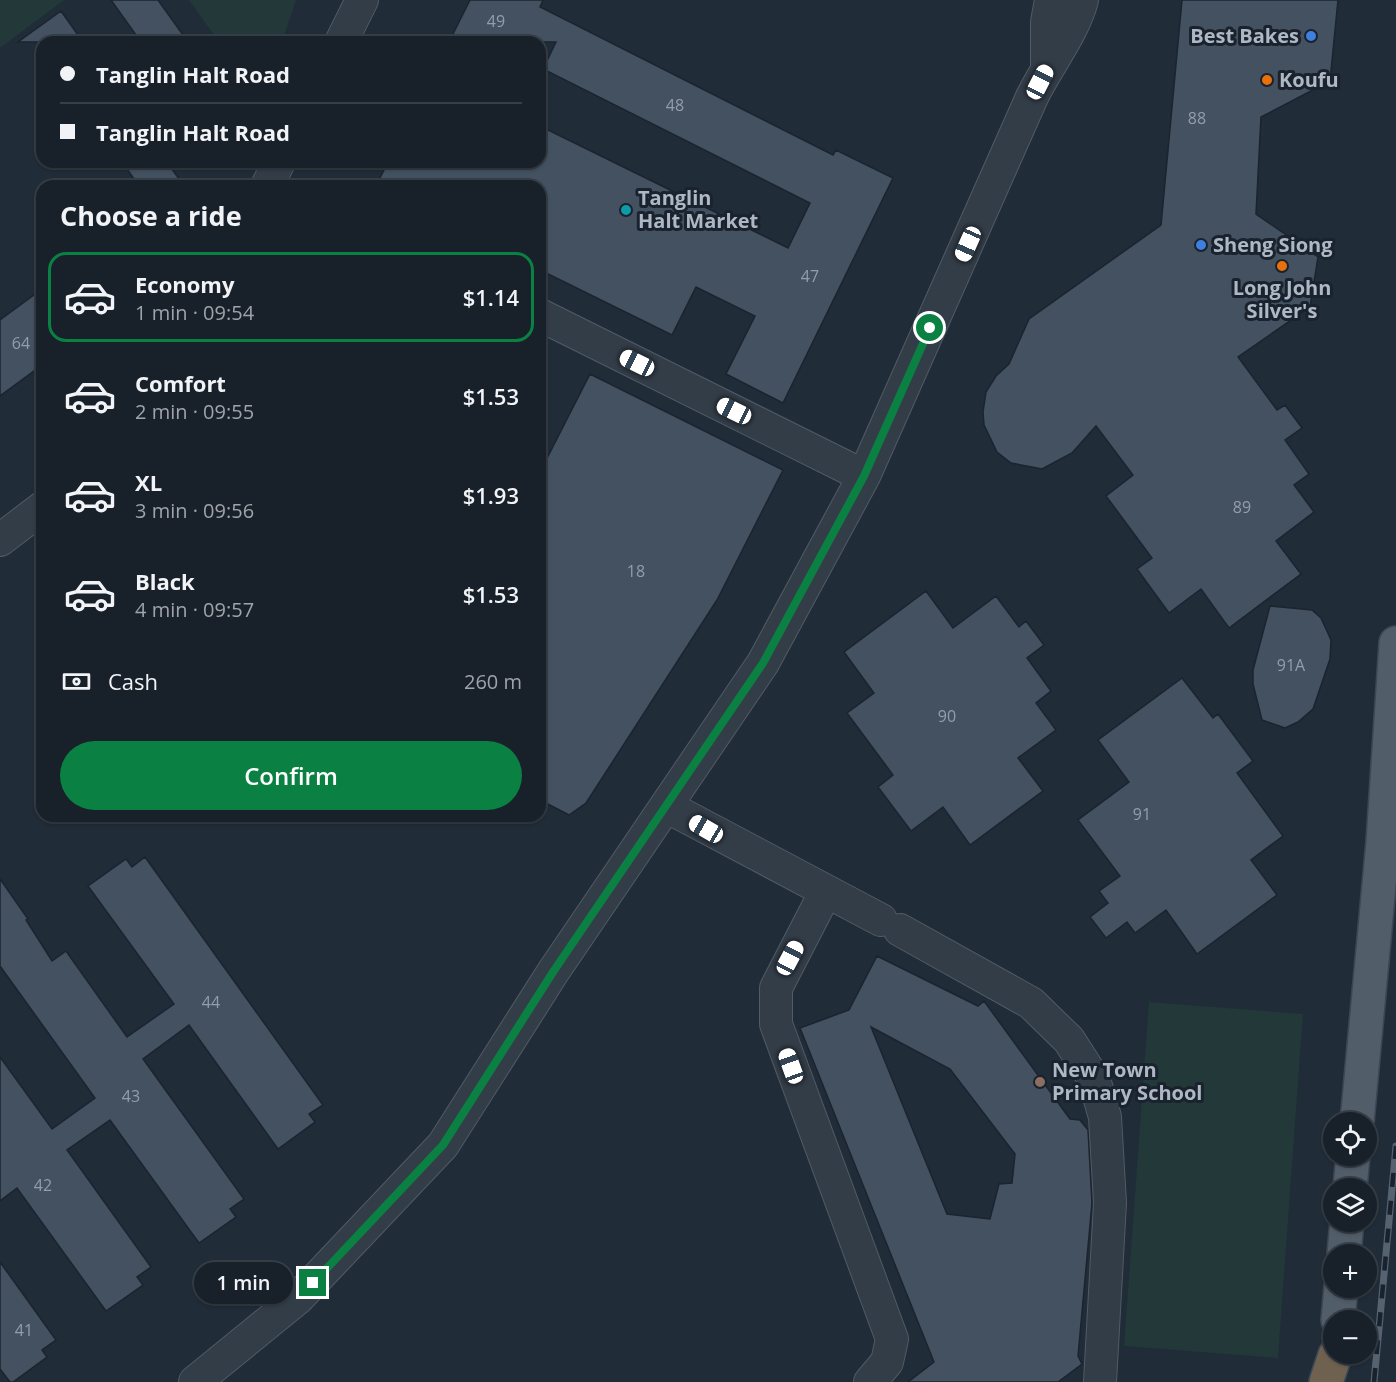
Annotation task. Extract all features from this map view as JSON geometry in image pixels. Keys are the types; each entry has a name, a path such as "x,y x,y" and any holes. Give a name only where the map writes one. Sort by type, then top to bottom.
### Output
{"main road":[{"path":"1357,1112 1383,842 1396,643"}],"street":[{"path":"344,36 362,0"},
{"path":"1047,66 1047,22 1051,0"},
{"path":"195,1382 298,1298 443,1145 553,972 763,663 864,476 1047,66 1070,31 1082,0"},
{"path":"546,318 864,476"},
{"path":"0,540 36,513"},
{"path":"666,806 890,925 1030,1003 1069,1040 1094,1079 1106,1117 1110,1203 1100,1382"},
{"path":"826,891 776,988 776,1023 892,1339 887,1362 870,1382"}],"green space":[{"path":"0,0 64,0 0,48"},
{"path":"189,0 296,0 284,36 215,36"},
{"path":"1149,1002 1303,1014 1278,1358 1124,1346"}],"building":[{"path":"111,0 158,0 184,36 137,36"},
{"path":"470,0 543,0 540,7 833,155 836,150 893,178 783,403 726,374 755,316 696,287 672,335 546,273 546,180 379,180 385,168 546,168 546,129 788,248 810,203 546,71 546,63 556,42 546,42 546,36 452,36"},
{"path":"1182,0 1338,0 1330,81 1261,117 1256,214 1318,257 1310,307 1238,357 1277,410 1285,405 1302,428 1285,440 1309,474 1294,485 1314,512 1276,541 1301,574 1229,628 1201,589 1169,613 1137,569 1152,558 1106,496 1133,475 1096,426 1072,453 1042,469 1011,463 997,452 984,425 983,412 986,392 996,376 1009,364 1029,319 1161,225"},
{"path":"61,11 79,36 36,36 36,42 18,42"},
{"path":"126,168 171,168 180,180 135,180"},
{"path":"36,293 36,369 0,396 0,320"},
{"path":"590,374 783,470 717,600 586,803 569,815 546,803 546,460"},
{"path":"926,591 953,628 996,596 1019,627 1026,621 1044,645 1027,658 1051,691 1036,703 1056,730 1018,758 1043,791 970,845 943,807 911,831 878,787 893,775 847,713 874,693 844,652"},
{"path":"1270,606 1312,610 1321,618 1331,640 1330,659 1313,709 1298,722 1285,728 1262,720 1253,684 1253,670"},
{"path":"1182,678 1213,718 1218,714 1253,761 1237,773 1283,836 1251,860 1277,895 1197,954 1166,910 1135,933 1127,922 1106,938 1090,917 1108,903 1099,891 1120,876 1078,820 1129,782 1098,740"},
{"path":"145,857 323,1105 309,1114 315,1122 278,1149 189,1025 143,1059 244,1199 230,1209 236,1217 199,1243 110,1120 67,1150 151,1267 137,1277 143,1285 106,1311 17,1188 0,1201 0,1057 52,1129 95,1098 0,966 0,879 28,919 26,920 52,961 66,951 127,1037 174,1004 88,886 126,859 132,867"},
{"path":"877,956 978,1006 984,1001 1070,1119 1080,1120 1088,1130 1092,1203 1078,1356 1082,1364 1058,1382 908,1382 934,1362 800,1028 849,1010","holes":["871,1027 950,1069 1015,1154 1012,1183 999,1184 990,1219 947,1214"]},
{"path":"0,1262 56,1340 42,1350 47,1357 13,1382 10,1382 0,1369"}],"railway":[{"path":"1374,1382 1396,1146"}],"place":[{"name":"Best Bakes","path":"1311,36"},
{"name":"Koufu","path":"1267,80"},
{"name":"Tanglin Halt Market","path":"626,210"},
{"name":"Sheng Siong","path":"1201,245"},
{"name":"Long John Silver's","path":"1282,266"},
{"name":"New Town Primary School","path":"1040,1082"}],"route":[{"path":"313,1283 443,1145 553,972 763,663 864,476 930,328"}]}
